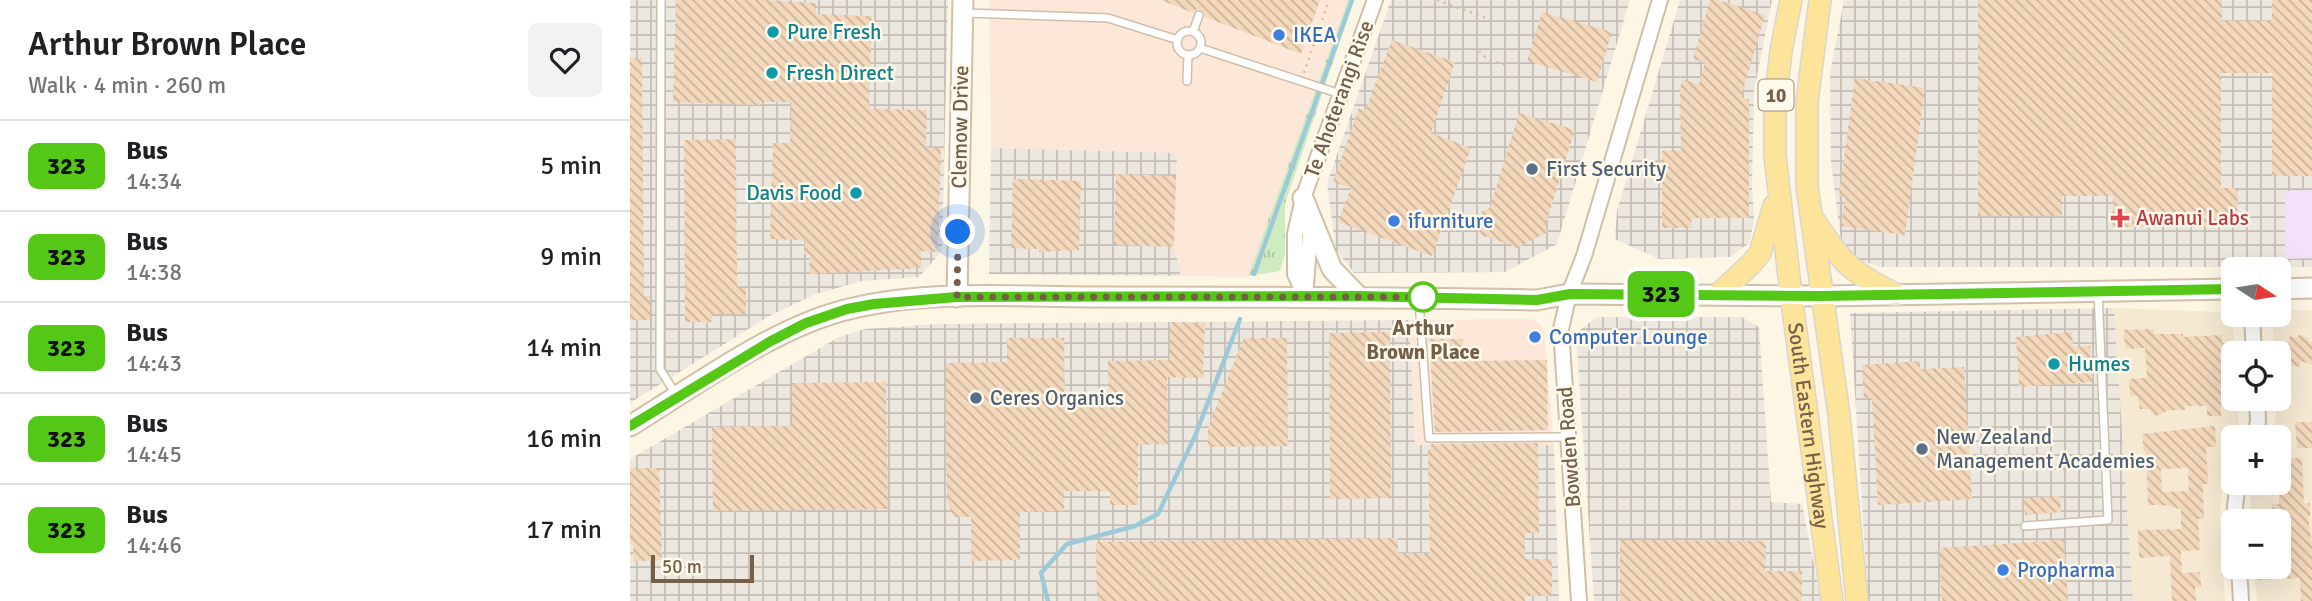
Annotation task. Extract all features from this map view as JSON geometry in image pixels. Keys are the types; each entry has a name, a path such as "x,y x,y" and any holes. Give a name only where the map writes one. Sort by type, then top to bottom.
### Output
{"main road":[{"name":"South Eastern Highway","path":"1791,0 1775,103 1775,156 1832,601"},
{"name":"South Eastern Highway","path":"1820,0 1807,102 1806,162 1810,212 1840,429 1857,601"},
{"name":"Clemow Drive","path":"957,297 963,6"},
{"path":"1720,293 1759,253 1778,191"},
{"path":"1303,198 1332,269 1358,296"},
{"path":"1810,212 1845,264 1895,294"},
{"path":"2291,289 2312,288"},
{"path":"630,426 766,343 806,323 847,309 874,304 957,297 1358,296 1537,300 1570,294 1720,293 1823,296 2221,289"}],"street":[{"name":"Te Ahoterangi Rise","path":"1305,296 1295,274 1295,234 1303,198 1375,0"},
{"path":"1570,294 1584,256 1660,0"},
{"name":"Bowden Road","path":"1570,294 1561,329 1579,601"},
{"path":"2240,579 2241,601"}],"lane":[{"path":"661,0 660,369 662,376 678,397"},
{"path":"963,6 1108,18 1178,40"},
{"path":"1193,32 1199,15"},
{"path":"1193,32 1199,37 1200,48 1195,54 1188,55 1178,48 1178,40 1182,34 1193,32"},
{"path":"1200,48 1304,79 1341,94"},
{"path":"1187,81 1188,55"},
{"path":"2025,526 2108,520 2098,290"},
{"path":"1419,297 1429,438 1568,437"}],"path":[{"path":"1304,79 1329,0"},
{"path":"1437,0 1490,19"},
{"path":"1479,51 1488,60 1506,65"}],"shaded area":[{"path":"630,0 948,0 942,251 919,277 862,281 816,294 769,316 630,403"},
{"path":"989,0 1348,0 1248,277 1181,276 1174,247 1177,154 991,148"},
{"path":"1391,0 1630,0 1557,244 1505,272 1354,273 1336,250 1327,183"},
{"path":"1680,0 1772,0 1754,91 1754,221 1749,243 1730,257 1659,259 1615,239 1617,211"},
{"path":"1844,0 2312,0 2312,267 2291,267 2291,257 2221,257 2221,267 1881,267 1855,259 1842,248 1831,161 1830,73"},
{"path":"991,148 1177,153 1174,247 1181,276 989,274"},
{"path":"2312,190 2312,258 2285,257 2285,191"},
{"path":"2114,308 2219,312 2221,327 2233,327 2234,341 2221,341 2221,411 2238,411 2239,425 2221,425 2221,579 2224,579 2225,601 2133,601"},
{"path":"2114,308 2133,601 1868,601 1850,313"},
{"path":"2291,310 2312,310 2312,601 2257,601 2255,579 2291,579 2291,509 2251,509 2250,495 2291,495 2291,425 2274,425 2276,411 2291,411 2291,341 2274,341 2273,327 2291,327"},
{"path":"1597,317 1742,317 1759,327 1771,502 1802,504 1821,601 1594,601 1577,332"},
{"path":"1532,319 1539,323 1544,331 1554,445 1415,445 1409,320"},
{"path":"1409,320 1415,445 1554,445 1559,601 630,601 630,459 839,337 865,329 937,324"}],"green space":[{"path":"1348,0 1354,0 1285,204 1285,254 1280,271 1248,276"}],"building":[{"path":"676,0 816,3 816,14 872,16 869,109 927,110 926,147 941,148 938,252 921,251 921,268 809,274 810,254 804,254 805,240 770,239 773,143 790,143 791,102 760,102 760,105 673,102"},
{"name":"IKEA","path":"1161,0 1320,0 1301,54 1205,17 1202,10 1197,9 1193,13"},
{"path":"1710,0 1718,0 1765,15 1741,97 1749,100 1749,218 1691,218 1692,228 1662,228 1662,151 1681,150 1680,89 1682,79 1699,84 1705,63 1693,59"},
{"path":"1978,0 2222,0 2222,21 2272,21 2272,0 2312,0 2312,176 2272,176 2272,73 2221,73 2221,188 2238,188 2237,227 2112,227 2113,196 2062,196 2062,216 1978,216"},
{"path":"1542,12 1612,32 1597,82 1527,61"},
{"path":"1392,40 1455,62 1431,133 1471,148 1432,256 1338,222 1351,188 1333,182 1359,108 1365,111"},
{"path":"630,58 642,58 644,296 650,296 650,320 630,320"},
{"path":"1855,78 1925,88 1905,235 1841,226 1845,197 1839,196"},
{"name":"First Security","path":"1519,113 1575,130 1545,227 1548,232 1515,249 1512,245 1481,235 1477,228 1482,211 1490,208"},
{"path":"736,139 737,288 746,288 746,314 712,314 712,322 685,322 684,140"},
{"path":"1116,174 1176,176 1174,247 1114,245"},
{"path":"1013,179 1081,181 1079,250 1039,252 1039,249 1011,248"},
{"path":"1171,322 1205,323 1203,378 1167,377 1168,444 1138,445 1138,505 1110,505 1110,491 1064,491 1064,511 1020,512 1020,560 971,561 971,517 954,517 947,502 946,363 1007,362 1007,338 1064,338 1065,407 1109,407 1108,361 1169,360"},
{"path":"2154,329 2154,334 2183,334 2183,337 2222,335 2221,416 2207,416 2207,406 2185,406 2185,410 2168,410 2155,417 2149,409 2140,409 2137,396 2130,396 2129,379 2147,378 2145,348 2125,349 2124,330"},
{"path":"1390,332 1391,498 1330,499 1329,333"},
{"name":"Humes","path":"2072,332 2073,347 2090,346 2093,382 2019,387 2016,337"},
{"path":"2298,335 2309,338 2308,341 2312,342 2312,365 2301,361 2299,367 2291,364 2291,341 2289,341 2290,336 2297,338"},
{"path":"1244,338 1287,338 1288,446 1208,447 1208,427"},
{"path":"1429,339 1463,339 1464,361 1547,360 1548,430 1435,432"},
{"name":"New Zealand Management Academies","path":"1920,361 1920,369 1964,367 1972,499 1878,505 1872,398 1864,399 1862,365"},
{"path":"886,382 888,509 713,511 712,427 792,426 792,383"},
{"path":"2295,422 2312,422 2312,448 2297,448"},
{"path":"2215,426 2216,447 2206,447 2208,484 2203,484 2204,519 2198,519 2200,550 2181,551 2182,573 2200,572 2201,587 2195,587 2196,601 2172,601 2170,556 2139,558 2138,530 2181,529 2181,509 2148,505 2146,451 2144,452 2142,434","holes":["2188,468 2189,491 2162,492 2161,469"]},
{"path":"1538,443 1539,533 1525,533 1525,559 1552,559 1552,596 1525,596 1525,601 1097,601 1096,542 1398,538 1398,553 1430,553 1428,449 1431,449 1431,444"},
{"path":"2302,458 2304,504 2310,503 2308,517 2312,544 2312,601 2301,601 2300,578 2291,578 2291,509 2272,509 2272,504 2279,504 2279,495 2291,495 2291,459"},
{"path":"630,468 659,468 662,560 634,561 633,543 630,545"},
{"path":"2060,496 2061,512 2025,515 2024,498"},
{"path":"1620,540 1766,541 1765,571 1802,571 1802,601 1620,601"},
{"name":"Propharma","path":"2064,540 2068,601 1942,601 1939,548"}],"waterway":[{"path":"1254,274 1352,0"},
{"path":"1048,601 1041,573 1067,544 1135,526 1158,514 1195,436 1240,319"}],"bus line":[{"name":"323","path":"630,426 766,343 806,323 847,309 904,300 957,297 1220,296 1537,300 1570,294 1720,293 1823,296 2221,289"}],"place":[{"name":"Pure Fresh","path":"773,32"},
{"name":"IKEA","path":"1279,35"},
{"name":"Fresh Direct","path":"772,73"},
{"name":"First Security","path":"1532,169"},
{"name":"Davis Food","path":"856,193"},
{"name":"Awanui Labs","path":"2120,218"},
{"name":"ifurniture","path":"1394,221"},
{"name":"Arthur Brown Place","path":"1423,297"},
{"name":"Computer Lounge","path":"1535,337"},
{"name":"Humes","path":"2054,364"},
{"name":"Ceres Organics","path":"976,398"},
{"name":"New Zealand Management Academies","path":"1922,449"},
{"name":"Propharma","path":"2003,570"}],"route":[{"path":"958,232 957,297 1423,297"}]}
